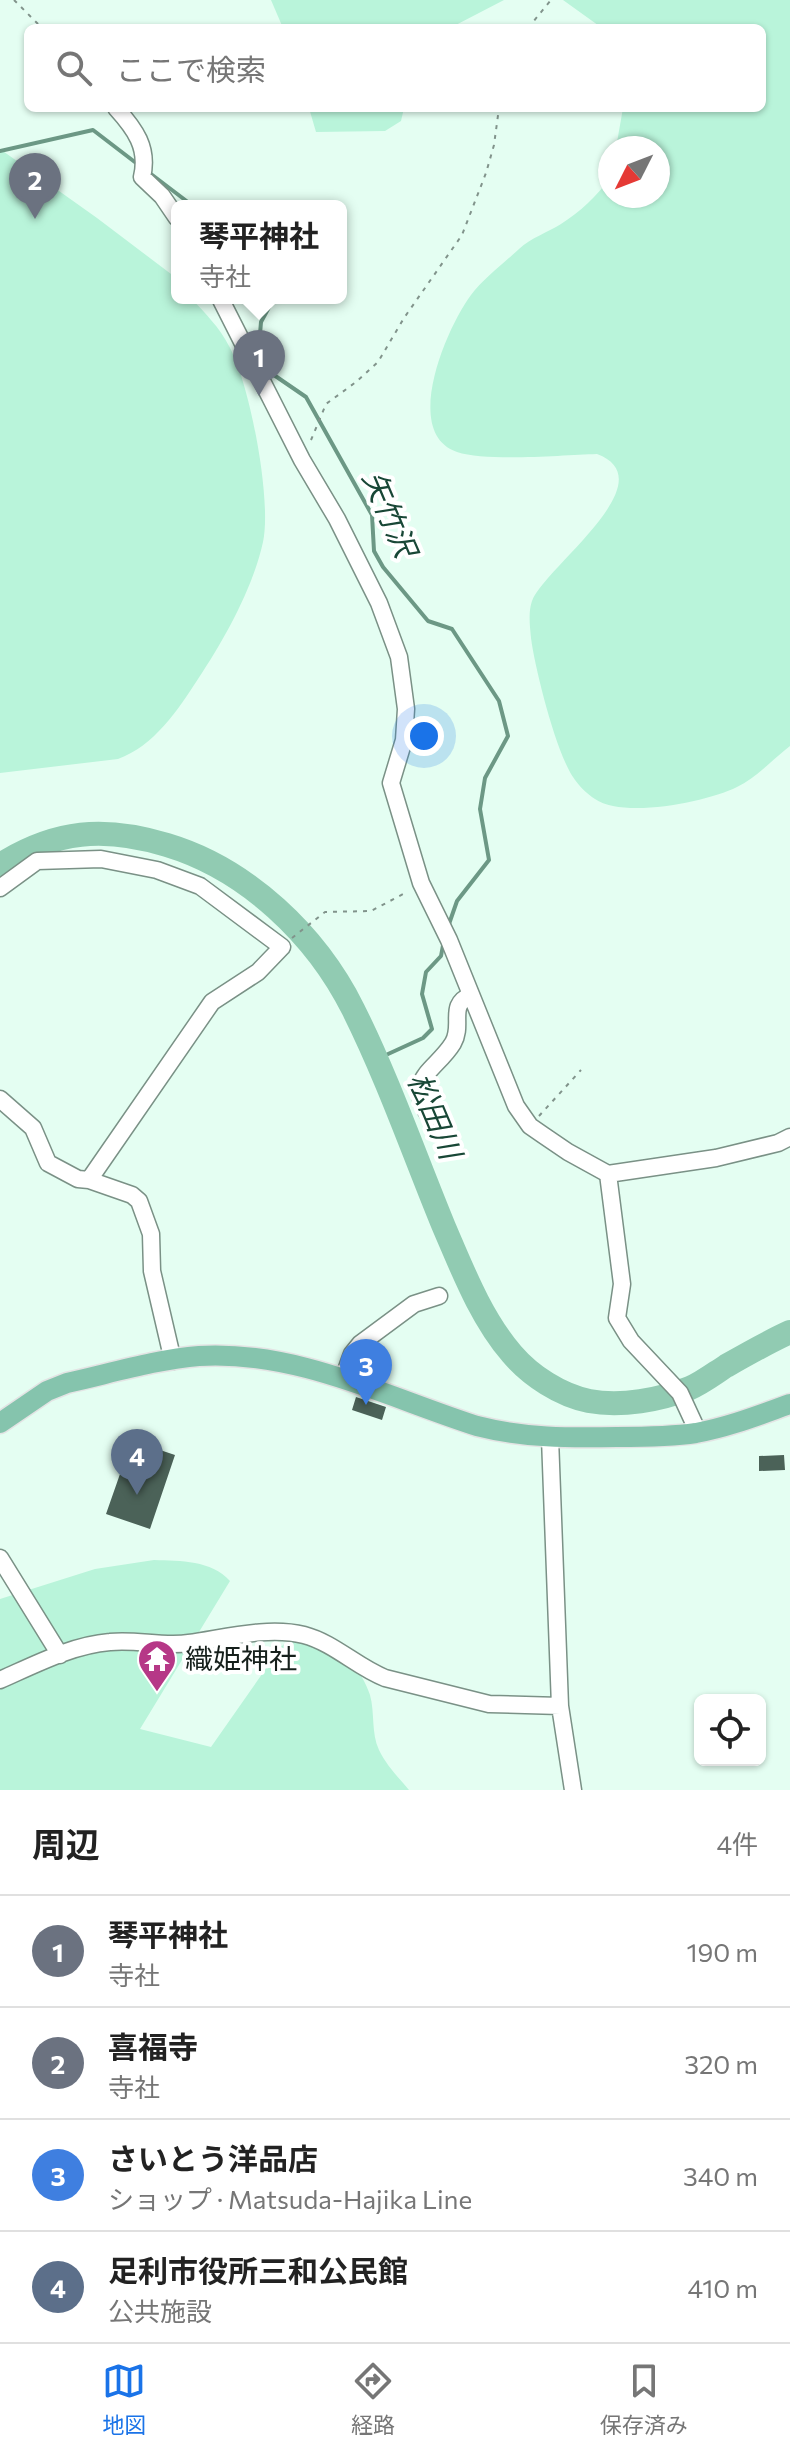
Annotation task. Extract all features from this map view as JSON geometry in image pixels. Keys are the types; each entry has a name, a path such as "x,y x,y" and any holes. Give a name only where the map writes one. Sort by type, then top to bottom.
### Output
{"main road":[{"path":"0,1423 47,1391 67,1383 198,1356 264,1359 303,1367 477,1426 505,1434 550,1438 668,1436 698,1432 790,1404"}],"street":[{"path":"119,112 142,143 145,166 142,177 171,209"},
{"path":"223,304 379,603 399,657 406,709 404,740 391,783 421,883 516,1106 532,1127 608,1174 716,1158 764,1147 790,1137"},
{"path":"0,888 37,861 101,859 157,870 200,886 282,947 258,972 212,1002 89,1180"},
{"path":"430,1117 419,1096 421,1084 426,1072 454,1041 458,1005 471,995"},
{"path":"0,1099 33,1128 48,1163 78,1179 132,1195 139,1201 151,1234 152,1271 173,1361"},
{"path":"608,1174 622,1284 617,1318 631,1341 680,1393 698,1432"},
{"path":"343,1379 352,1354 360,1344 414,1304 439,1296"},
{"path":"550,1438 560,1706 573,1790"},
{"path":"0,1558 60,1655"},
{"path":"0,1680 60,1655 106,1642 177,1645 271,1632 304,1635 321,1641 385,1678 489,1704 560,1706"}],"path":[{"path":"14,0 38,24"},
{"path":"531,24 551,0"},
{"path":"302,460 326,404 378,362 404,318 462,235 486,173 498,112"},
{"path":"282,947 325,912 360,913 379,909 421,883"},
{"path":"532,1127 552,1099 581,1070"}],"green space":[{"path":"271,0 504,0 458,24 281,24"},
{"path":"563,0 790,0 790,746 758,774 723,793 666,806 625,808 608,805 586,792 566,765 537,669 530,615 532,601 541,586 611,504 618,484 615,467 597,454 506,457 457,452 441,441 432,424 430,402 434,378 451,330 471,295 524,245 561,224 598,192 598,208 670,208 670,136 618,136 622,112 766,112 766,24 596,24"},
{"path":"310,112 403,112 401,121 385,131 316,132"},
{"path":"0,149 171,274 171,304 196,304 221,333 237,364 251,414 262,472 265,523 263,542 252,577 218,648 173,715 154,736 118,759 0,773"},
{"path":"154,1560 205,1565 230,1581 140,1729 211,1747 281,1647 299,1633 317,1632 337,1644 361,1675 370,1695 379,1750 409,1790 0,1790 0,1599 95,1569"}],"building":[{"path":"356,1397 386,1407 382,1420 352,1410"},
{"path":"139,1443 175,1455 150,1529 106,1514 120,1474 127,1477"},
{"path":"784,1455 785,1470 759,1471 759,1456"}],"waterway":[{"name":"矢竹沢","path":"0,151 93,130 140,166"},
{"name":"矢竹沢","path":"147,171 185,200"},
{"name":"矢竹沢","path":"271,304 261,322 259,346 271,373 306,397 372,515 374,551 383,567 428,621 452,629 499,701 508,736 485,778 480,809 489,860 457,901 449,924"},
{"name":"松田川","path":"0,865 41,844 61,838 122,835 167,845 196,856 225,870 276,908 320,956 353,1009 389,1089 451,1244 482,1310 512,1354 547,1384 589,1401 627,1403 653,1399 695,1386 790,1332"},
{"name":"矢竹沢","path":"375,1060 423,1038 432,1029 422,994 426,972 441,956 444,940"}],"place":[{"name":"喜福寺","path":"35,219"},
{"name":"琴平神社","path":"259,396"},
{"name":"さいとう洋品店","path":"366,1405"},
{"name":"足利市役所三和公民館","path":"137,1495"},
{"name":"織姫神社","path":"157,1693"}]}
